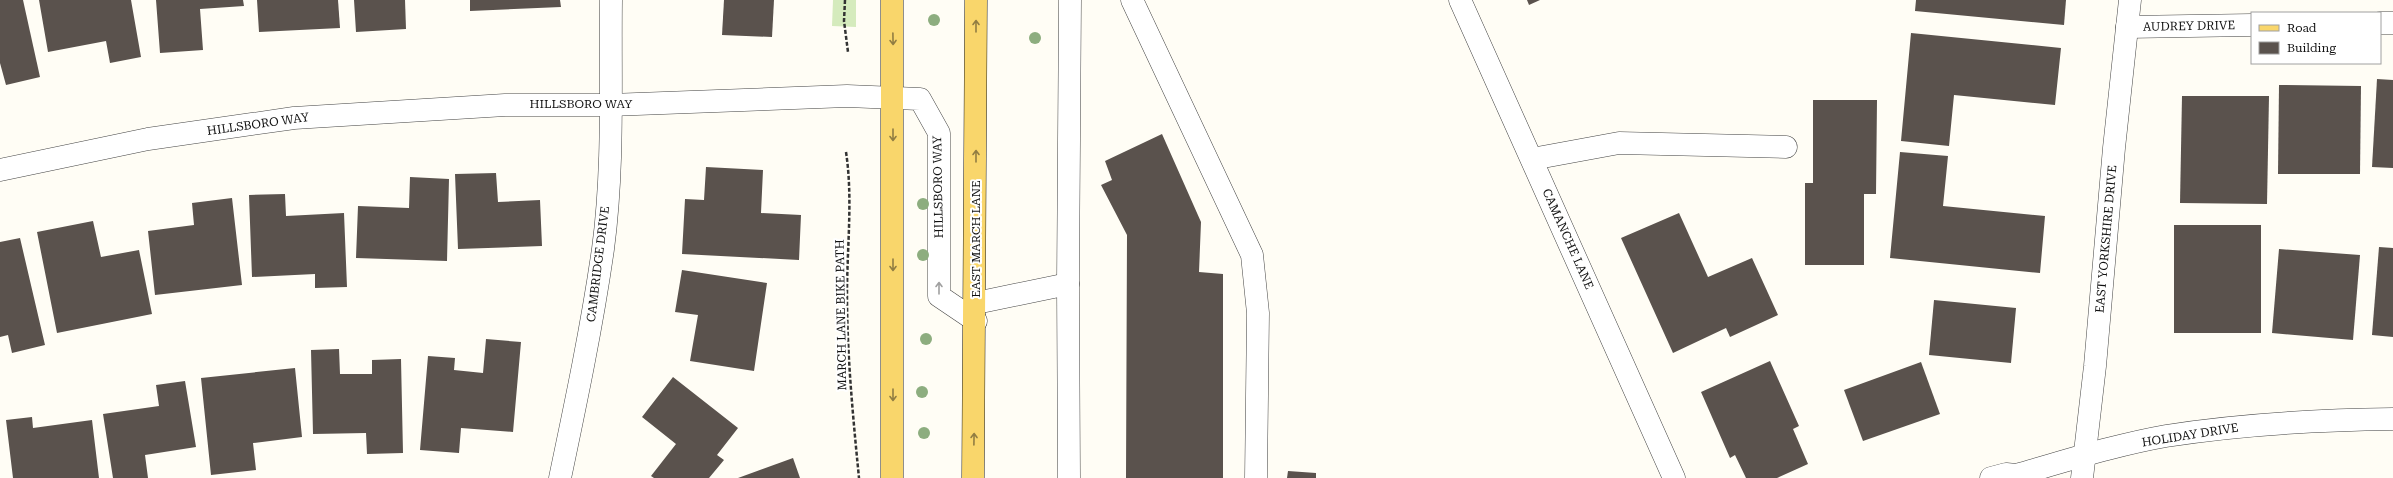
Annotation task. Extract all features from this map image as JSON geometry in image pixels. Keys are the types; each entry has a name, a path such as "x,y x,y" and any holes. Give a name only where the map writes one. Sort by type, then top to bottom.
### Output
{"main road":[{"path":"892,0 894,96 892,478"},
{"name":"EAST MARCH LANE","path":"973,478 976,312 976,0"}],"street":[{"name":"CAMBRIDGE DRIVE","path":"560,478 584,361 603,247 608,178 611,0"},
{"path":"1069,478 1068,284 1070,0"},
{"path":"1132,0 1252,255 1258,313 1256,478"},
{"name":"CAMANCHE LANE","path":"1460,0 1674,478"},
{"name":"EAST YORKSHIRE DRIVE","path":"2082,478 2095,366 2130,0"},
{"path":"2381,23 2393,23"},
{"name":"AUDREY DRIVE","path":"2127,27 2251,25"},
{"name":"HILLSBORO WAY","path":"0,170 148,139 294,118 505,105 610,105 894,96 920,99 939,133 939,296 976,312"},
{"path":"1532,159 1619,143 1786,147"},
{"path":"976,312 1068,284"},
{"name":"HOLIDAY DRIVE","path":"1991,478 2006,474 2016,475 2084,456 2166,436 2251,426 2342,419 2393,419"}],"path":[{"path":"845,0 844,21 848,52"},
{"name":"MARCH LANE BIKE PATH","path":"846,152 849,175 847,294 849,375 859,478"}],"green space":[{"path":"833,0 856,0 856,27 832,26"}],"building":[{"path":"0,0 23,0 40,77 6,85 0,63"},
{"path":"39,0 131,0 141,57 110,63 106,41 48,52"},
{"path":"156,0 243,0 244,6 200,9 203,50 160,53"},
{"path":"257,0 338,0 340,28 259,32"},
{"path":"354,0 405,0 406,29 356,32"},
{"path":"470,0 560,0 561,7 470,11"},
{"path":"724,0 774,0 772,37 722,35"},
{"path":"1527,0 1540,0 1529,5"},
{"path":"1916,0 2066,0 2064,25 1915,11"},
{"path":"1911,33 2061,48 2055,105 1954,95 1949,146 1901,141"},
{"path":"2377,79 2393,80 2393,168 2372,167"},
{"path":"2279,85 2361,86 2360,174 2278,174"},
{"path":"2182,96 2269,96 2267,204 2180,203"},
{"path":"1813,100 1877,100 1876,194 1864,194 1864,265 1805,265 1805,183 1813,183"},
{"path":"1162,134 1201,222 1199,272 1223,274 1223,478 1126,478 1127,235 1101,185 1112,180 1105,161"},
{"path":"1900,152 1948,156 1943,206 2045,216 2040,273 1890,258"},
{"path":"706,167 763,170 761,213 801,215 799,260 682,254 685,199 704,200"},
{"path":"496,173 498,202 540,200 542,246 458,249 455,174"},
{"path":"410,177 449,179 447,261 356,258 358,206 409,208"},
{"path":"285,194 286,216 344,213 347,287 315,288 315,274 252,277 249,195"},
{"path":"232,198 242,285 155,295 148,231 194,225 192,203"},
{"path":"1679,213 1708,277 1752,258 1778,315 1730,337 1726,328 1673,353 1621,238"},
{"path":"93,221 101,257 139,250 152,314 57,333 37,232"},
{"path":"2174,225 2261,225 2261,333 2174,333"},
{"path":"20,238 45,345 12,353 8,335 0,337 0,242"},
{"path":"2379,247 2393,248 2393,337 2372,335"},
{"path":"2279,249 2360,255 2353,340 2272,333"},
{"path":"682,270 767,283 754,371 690,361 698,315 675,312"},
{"path":"1934,300 2016,308 2011,363 1929,355"},
{"path":"486,339 521,342 513,432 461,428 459,453 420,450 428,356 455,358 454,370 483,373"},
{"path":"339,349 340,374 372,374 372,360 401,359 403,453 367,454 366,433 313,434 311,350"},
{"path":"1770,361 1799,426 1793,429 1808,464 1777,478 1746,478 1735,455 1730,458 1701,392"},
{"path":"1921,362 1940,414 1863,441 1844,390"},
{"path":"295,368 302,437 253,443 256,470 211,475 201,378"},
{"path":"673,377 738,428 717,455 724,460 709,478 654,478 651,476 676,444 642,417"},
{"path":"185,381 196,447 145,455 148,478 113,478 103,414 159,406 156,385"},
{"path":"32,417 33,428 92,420 99,478 13,478 6,420"},
{"path":"793,458 800,478 738,478"},
{"path":"1288,471 1316,473 1316,478 1287,478"}]}
